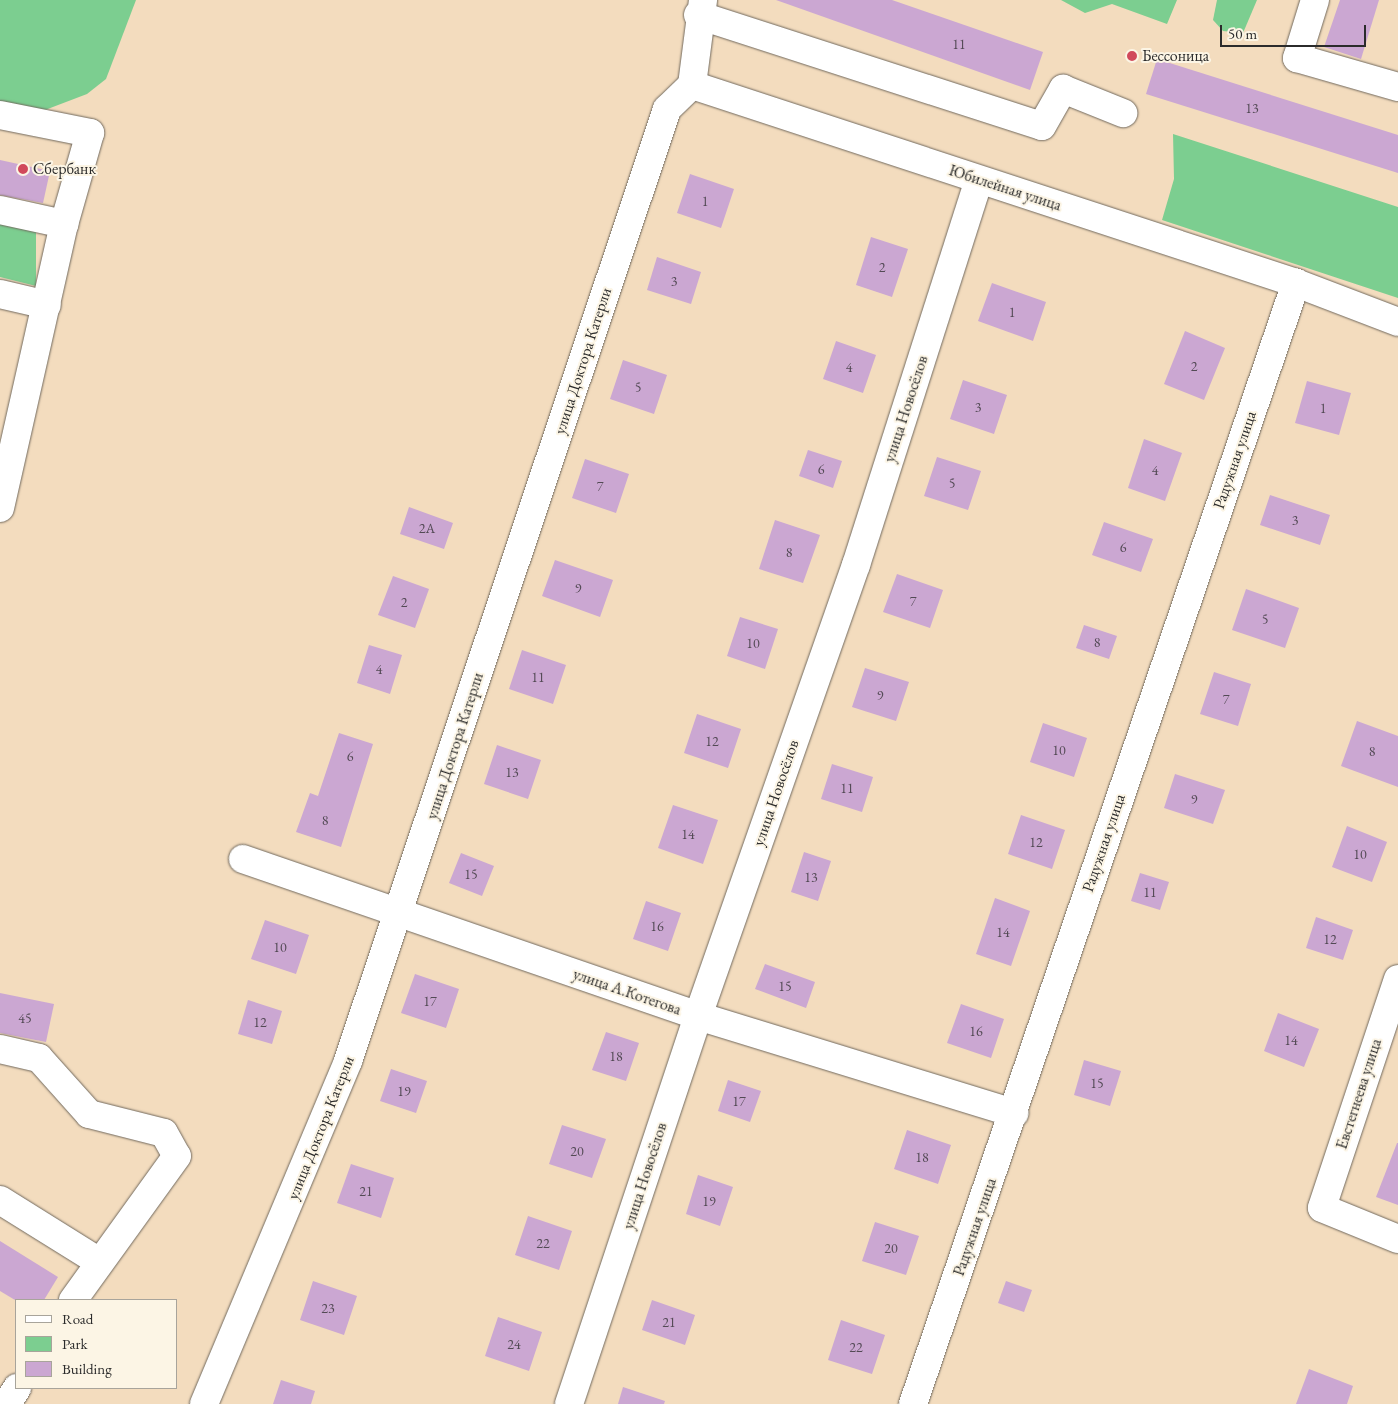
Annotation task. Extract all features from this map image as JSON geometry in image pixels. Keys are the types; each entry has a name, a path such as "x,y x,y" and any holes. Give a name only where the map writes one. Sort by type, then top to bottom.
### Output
{"street":[{"path":"1315,0 1297,58 1398,87"},
{"path":"692,85 701,8 1042,126 1063,89 1123,113"},
{"name":"Юбилейная улица","path":"692,85 1296,283 1398,322"},
{"name":"улица Доктора Катерли","path":"204,1404 348,1061 667,109 692,85"},
{"path":"0,115 90,133 64,224 0,508"},
{"name":"улица Новосёлов","path":"569,1404 698,1016 856,565 979,180"},
{"path":"0,210 64,224"},
{"name":"Радужная улица","path":"913,1404 1296,283"},
{"path":"0,294 47,305"},
{"name":"улица А.Котегова","path":"243,859 397,914 698,1016 1014,1113"},
{"name":"Евстегнеева улица","path":"1398,979 1322,1208 1398,1239"},
{"path":"0,1049 39,1058 89,1114 164,1133 177,1156 98,1261 74,1299"},
{"path":"0,1200 98,1261"},
{"path":"7,1404 17,1389"}],"green space":[{"path":"0,0 136,0 106,79 87,94 45,110 0,106"},
{"path":"1061,0 1177,0 1167,24 1112,4 1085,13"},
{"path":"1217,0 1257,0 1243,33 1223,31 1213,20"},
{"path":"1173,134 1398,207 1398,298 1162,220 1174,179"},
{"path":"0,222 36,231 36,286 0,277"}],"building":[{"path":"776,0 892,0 1043,52 1030,90"},
{"path":"1340,0 1379,0 1361,59 1324,47"},
{"path":"1157,59 1398,135 1398,173 1146,94"},
{"path":"0,160 50,171 43,203 0,195"},
{"path":"690,174 734,189 721,228 677,213"},
{"path":"871,237 908,249 892,297 856,285"},
{"path":"657,257 701,272 691,304 647,290"},
{"path":"992,283 1046,302 1033,341 978,321"},
{"path":"1185,331 1225,348 1204,400 1164,384"},
{"path":"836,341 876,355 863,393 823,379"},
{"path":"623,360 667,375 654,414 610,399"},
{"path":"963,380 1007,395 994,434 950,419"},
{"path":"1307,381 1351,393 1339,435 1295,423"},
{"path":"1144,439 1182,453 1165,501 1128,488"},
{"path":"808,450 842,461 833,488 799,476"},
{"path":"937,457 981,471 968,510 924,496"},
{"path":"585,459 629,474 616,513 572,498"},
{"path":"1270,495 1330,515 1320,545 1260,525"},
{"path":"409,507 453,523 444,549 400,534"},
{"path":"775,520 820,535 803,583 759,569"},
{"path":"1104,522 1153,539 1141,572 1092,555"},
{"path":"555,560 613,580 600,617 542,596"},
{"path":"897,574 943,590 930,628 883,612"},
{"path":"393,576 429,589 415,628 378,615"},
{"path":"1246,589 1299,608 1285,648 1232,630"},
{"path":"740,617 778,629 765,669 727,656"},
{"path":"1084,625 1117,636 1109,659 1076,648"},
{"path":"369,645 402,655 390,694 357,683"},
{"path":"522,650 566,665 553,704 509,689"},
{"path":"865,668 909,682 896,721 852,707"},
{"path":"1214,672 1251,684 1238,726 1200,714"},
{"path":"697,714 741,729 728,768 684,753"},
{"path":"1357,721 1398,736 1398,787 1341,766"},
{"path":"1043,723 1087,738 1074,777 1030,762"},
{"path":"339,733 373,744 341,847 296,832 310,793 318,796"},
{"path":"497,745 541,760 528,799 484,784"},
{"path":"832,764 873,777 862,812 821,799"},
{"path":"1175,774 1225,790 1213,824 1164,808"},
{"path":"673,805 718,820 703,864 658,848"},
{"path":"1021,815 1065,830 1052,869 1008,854"},
{"path":"1347,826 1387,842 1372,882 1332,867"},
{"path":"804,852 831,861 818,901 791,892"},
{"path":"461,853 494,866 482,896 449,883"},
{"path":"1140,873 1169,882 1160,910 1131,901"},
{"path":"995,898 1030,911 1011,966 976,954"},
{"path":"646,901 681,913 668,951 633,939"},
{"path":"1316,917 1353,930 1343,960 1306,948"},
{"path":"265,920 309,935 296,974 251,959"},
{"path":"765,964 815,982 806,1008 755,989"},
{"path":"415,974 459,989 446,1028 401,1013"},
{"path":"0,993 54,1004 46,1042 0,1033"},
{"path":"248,1000 282,1011 272,1044 238,1034"},
{"path":"961,1004 1004,1019 991,1058 947,1043"},
{"path":"1278,1013 1319,1029 1304,1067 1264,1051"},
{"path":"606,1032 639,1043 626,1081 592,1070"},
{"path":"1084,1060 1121,1071 1110,1106 1074,1095"},
{"path":"391,1069 427,1081 416,1113 380,1101"},
{"path":"728,1080 761,1091 750,1122 718,1111"},
{"path":"562,1125 606,1139 592,1178 549,1164"},
{"path":"907,1130 951,1145 938,1184 894,1169"},
{"path":"1398,1143 1398,1205 1376,1197"},
{"path":"351,1164 394,1178 381,1218 337,1203"},
{"path":"698,1175 733,1187 720,1226 686,1214"},
{"path":"528,1216 572,1231 559,1270 515,1255"},
{"path":"875,1222 919,1236 906,1275 862,1261"},
{"path":"0,1241 58,1277 45,1299 15,1300 0,1291"},
{"path":"313,1281 357,1296 344,1335 300,1320"},
{"path":"1006,1281 1032,1290 1024,1312 998,1303"},
{"path":"652,1300 695,1315 685,1345 642,1330"},
{"path":"498,1317 542,1332 529,1371 485,1356"},
{"path":"841,1320 885,1335 872,1374 828,1360"},
{"path":"1309,1369 1353,1386 1347,1404 1296,1404"},
{"path":"281,1380 315,1391 311,1404 273,1404"},
{"path":"623,1387 665,1401 664,1404 618,1404"}],"place":[{"name":"Бессоница","path":"1132,56"},
{"name":"Сбербанк","path":"23,169"}]}
